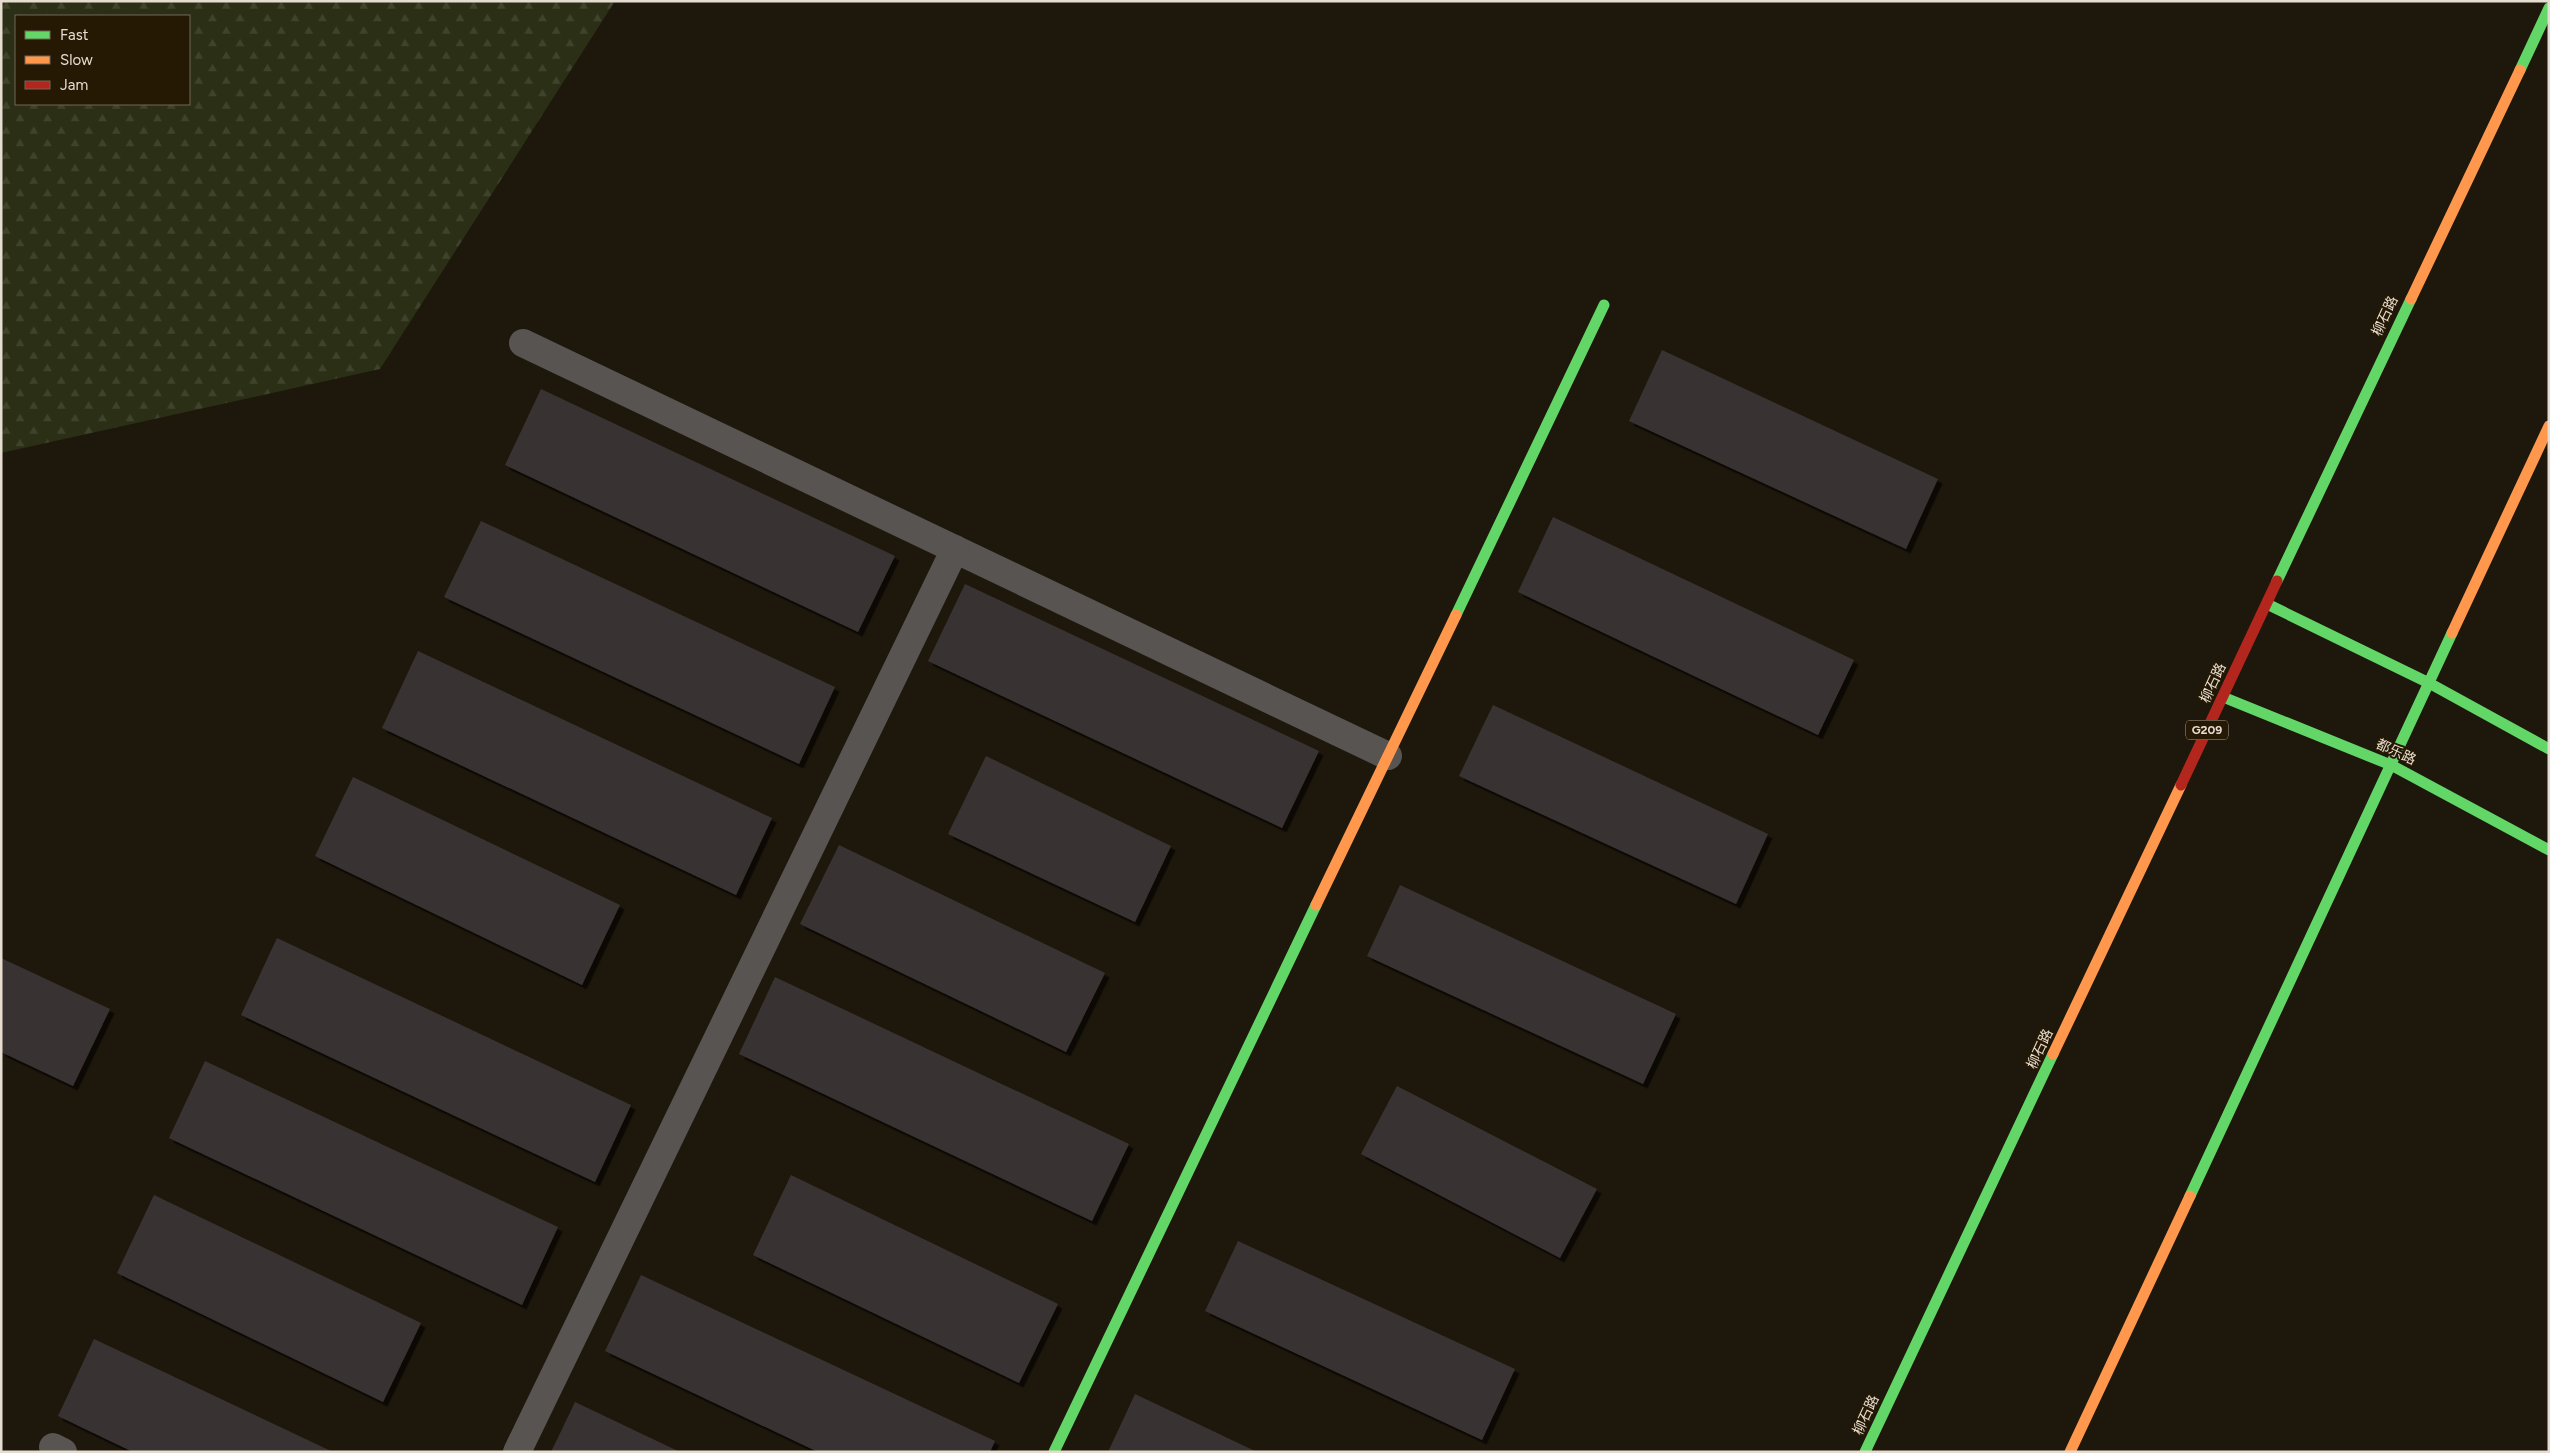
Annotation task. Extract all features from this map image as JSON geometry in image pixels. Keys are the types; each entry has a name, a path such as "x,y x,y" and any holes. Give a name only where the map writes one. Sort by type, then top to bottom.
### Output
{"main road":[{"name":"柳石路","path":"1865,1452 2549,8"},
{"path":"1054,1452 1604,305"},
{"path":"2070,1452 2549,426"},
{"path":"2267,604 2429,683 2549,749"},
{"name":"都乐路","path":"2223,697 2391,765 2549,850"}],"street":[{"path":"523,343 1388,756"},
{"path":"518,1452 955,549"}],"green space":[{"path":"1,1 615,1 380,369 1,453"}],"building":[{"path":"1662,350 1938,479 1906,549 1629,421"},
{"path":"541,389 895,556 858,632 505,465"},
{"path":"1553,517 1854,660 1818,735 1518,592"},
{"path":"481,521 835,687 799,764 444,597"},
{"path":"965,584 1319,751 1282,828 928,661"},
{"path":"418,651 772,818 736,895 382,728"},
{"path":"1493,705 1768,834 1736,904 1459,776"},
{"path":"986,756 1171,846 1135,922 948,834"},
{"path":"353,777 620,905 582,985 315,856"},
{"path":"839,845 1105,973 1066,1052 800,924"},
{"path":"1400,885 1676,1014 1643,1084 1367,956"},
{"path":"277,938 631,1105 595,1182 241,1015"},
{"path":"1,958 110,1009 73,1086 1,1052"},
{"path":"775,977 1129,1144 1092,1221 739,1054"},
{"path":"205,1061 558,1227 522,1305 169,1138"},
{"path":"1397,1086 1597,1189 1560,1258 1361,1154"},
{"path":"791,1175 1058,1304 1019,1383 753,1255"},
{"path":"154,1195 421,1323 383,1402 117,1273"},
{"path":"1238,1241 1515,1369 1482,1440 1205,1311"},
{"path":"641,1275 995,1441 990,1452 818,1452 605,1351"},
{"path":"94,1339 333,1452 133,1452 58,1416"},
{"path":"1135,1394 1257,1452 1108,1452"},
{"path":"575,1402 680,1452 551,1452"}],"traffic: fast":[{"path":"2520,70 2549,8"},
{"path":"2277,581 2411,299"},
{"path":"1456,615 1604,305"},
{"path":"2267,604 2429,683 2549,749"},
{"path":"2190,1196 2452,633"},
{"path":"2223,697 2391,765 2549,850"},
{"path":"1054,1452 1316,905"},
{"path":"1865,1452 2053,1054"}],"traffic: slow":[{"path":"2411,299 2520,70"},
{"path":"2452,633 2549,426"},
{"path":"1316,905 1456,615"},
{"path":"2053,1054 2181,785"},
{"path":"2070,1452 2190,1196"}],"traffic: jam":[{"path":"2181,785 2277,581"}]}
